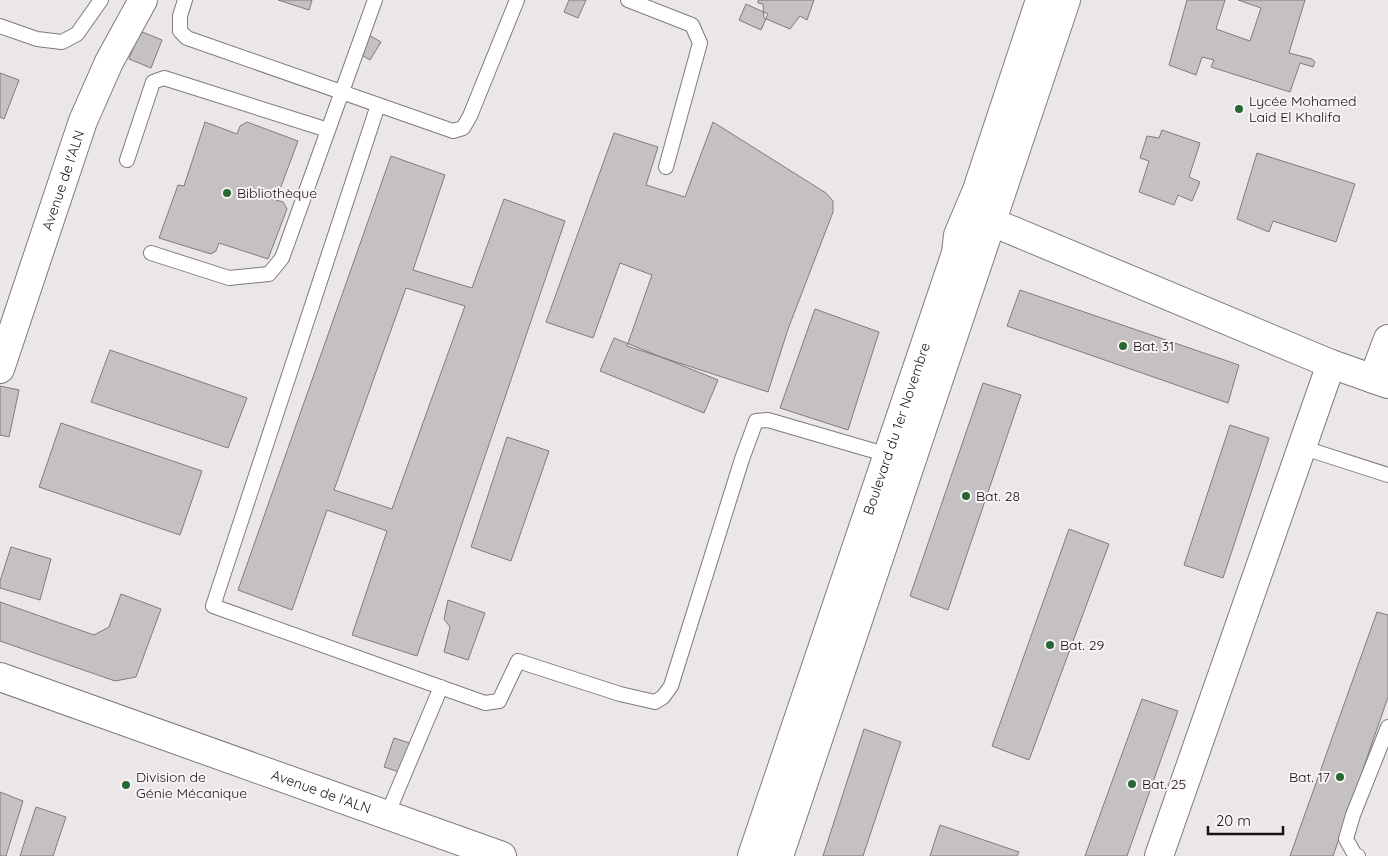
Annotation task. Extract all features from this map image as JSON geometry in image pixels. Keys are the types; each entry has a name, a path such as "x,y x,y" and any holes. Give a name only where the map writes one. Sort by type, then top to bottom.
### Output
{"street":[{"name":"Avenue de l'ALN","path":"0,369 84,121 109,62 143,0"},
{"name":"Boulevard du 1er Novembre","path":"752,856 956,253 958,235 977,190 1040,0"},
{"name":"Boulevard du 1er Novembre","path":"778,856 1066,0"},
{"path":"958,235 992,222 1331,364 1381,381 1388,339"},
{"path":"1159,856 1331,364"},
{"name":"Avenue de l'ALN","path":"0,676 502,856"}],"lane":[{"path":"0,26 38,39 62,42 78,34 101,0"},
{"path":"185,0 180,16 180,31 187,38 453,131 463,128 470,116 517,0"},
{"path":"151,253 229,278 269,274 282,258 375,0"},
{"path":"628,0 692,24 700,43 666,167"},
{"path":"127,160 153,82 164,78 328,130"},
{"path":"378,105 213,606 485,703 499,701 518,661 620,694 655,702 663,697 671,686 742,459 756,421 768,420 888,455"},
{"path":"1301,447 1388,475"},
{"path":"387,815 441,687"},
{"path":"1358,856 1355,855 1346,839 1353,815 1388,727"}],"building":[{"path":"278,0 312,0 309,10"},
{"path":"569,0 586,0 578,18 564,12"},
{"path":"758,0 814,0 807,20 800,16 790,29 764,18 763,4 758,3"},
{"path":"1187,0 1225,0 1216,29 1250,41 1261,8 1238,0 1305,0 1289,53 1312,59 1315,62 1313,67 1300,63 1290,92 1211,67 1214,60 1202,57 1196,75 1169,65"},
{"path":"746,4 768,14 761,30 739,20"},
{"path":"360,30 381,42 370,60 350,48"},
{"path":"140,31 162,40 151,68 129,59"},
{"path":"0,73 19,80 4,119 0,117"},
{"name":"Bibliothèque","path":"205,122 237,134 240,126 247,122 298,141 276,200 283,202 287,209 268,259 219,243 216,251 211,254 159,238 178,185 184,186"},
{"path":"713,122 826,193 833,201 833,212 788,329 768,392 627,346 652,275 620,263 593,338 546,322 614,133 658,147 646,185 685,197"},
{"path":"1162,130 1200,143 1189,177 1200,182 1192,201 1178,195 1174,205 1139,192 1149,161 1140,158 1147,136 1159,138"},
{"path":"1257,153 1355,184 1336,242 1273,221 1269,232 1237,219"},
{"path":"391,156 445,175 413,270 472,288 504,199 565,221 417,656 352,635 387,531 327,510 292,610 238,590","holes":["406,288 465,306 392,509 334,490"]},
{"name":"Bat. 31","path":"1020,290 1239,365 1228,403 1007,326"},
{"path":"815,309 879,332 848,430 780,408"},
{"path":"614,338 718,380 704,413 600,371"},
{"path":"110,350 247,398 228,448 91,402"},
{"name":"Bat. 28","path":"983,383 1021,395 948,610 910,596"},
{"path":"0,386 19,390 9,437 0,435"},
{"path":"61,423 202,471 180,535 39,487"},
{"path":"1230,425 1269,438 1223,578 1184,565"},
{"path":"507,437 549,451 511,561 471,547"},
{"name":"Bat. 29","path":"1069,529 1109,544 1029,760 992,746"},
{"path":"11,547 51,559 40,600 0,588 0,581"},
{"path":"121,594 161,609 136,677 115,681 0,641 0,602 94,635 109,627"},
{"path":"448,600 485,613 468,660 444,652 450,627 444,619"},
{"name":"Bat. 17","path":"1377,612 1388,615 1388,697 1333,856 1290,856"},
{"name":"Bat. 25","path":"1142,699 1178,711 1127,856 1085,856"},
{"path":"864,729 901,742 863,856 823,856"},
{"path":"394,738 419,746 409,775 384,767"},
{"path":"0,792 23,801 6,856 0,856"},
{"path":"36,807 66,817 53,856 20,856"},
{"path":"940,825 1019,852 1017,856 930,856"}],"place":[{"name":"Lycée Mohamed Laid El Khalifa","path":"1239,109"},
{"name":"Bibliothèque","path":"227,193"},
{"name":"Bat. 31","path":"1123,346"},
{"name":"Bat. 28","path":"966,496"},
{"name":"Bat. 29","path":"1050,645"},
{"name":"Bat. 17","path":"1340,777"},
{"name":"Bat. 25","path":"1132,784"},
{"name":"Division de Génie Mécanique","path":"126,785"}]}
